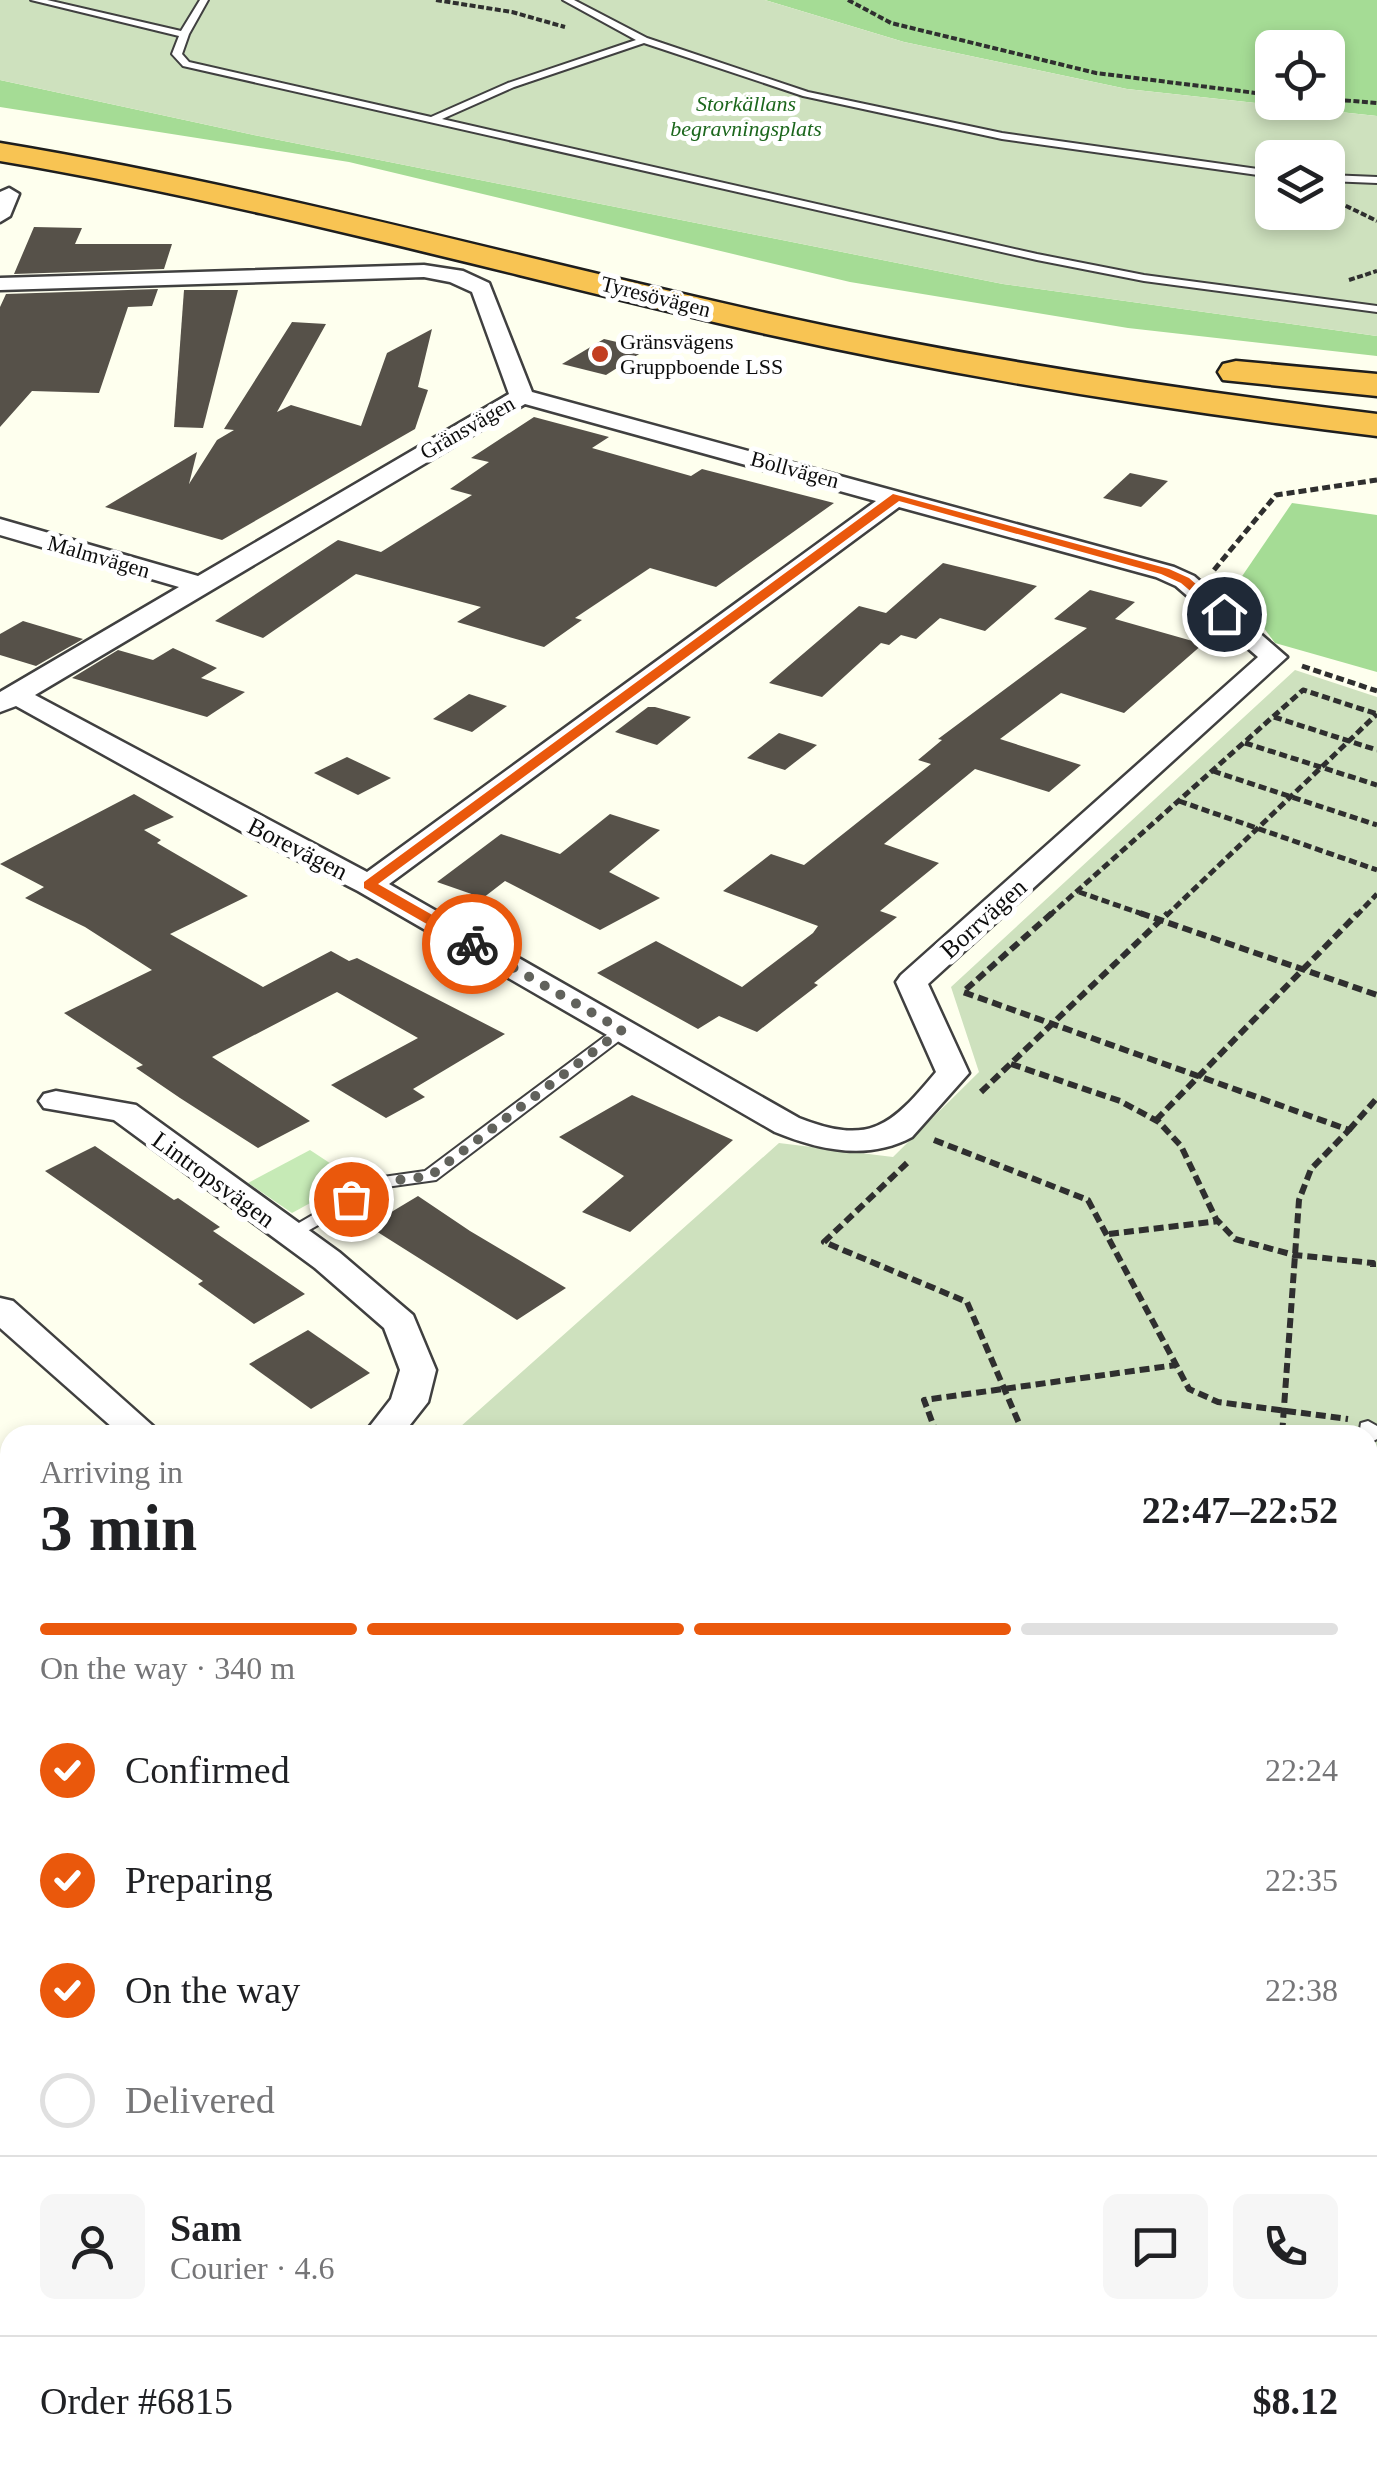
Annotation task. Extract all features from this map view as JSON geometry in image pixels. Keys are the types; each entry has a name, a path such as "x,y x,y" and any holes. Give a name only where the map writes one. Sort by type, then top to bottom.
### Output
{"highway":[{"name":"Tyresövägen","path":"0,132 118,150 316,190 720,288 999,347 1181,377 1377,401"},
{"name":"Tyresövägen","path":"0,152 83,164 295,207 765,323 975,366 1377,428"},
{"path":"999,347 1377,384"}],"street":[{"path":"0,216 9,194"},
{"name":"Gränsvägen","path":"0,284 298,272 441,273 481,288 522,396 8,699"},
{"name":"Bollvägen","path":"522,396 1165,572 1199,592 1274,657"},
{"path":"369,885 897,496"},
{"name":"Malmvägen","path":"0,527 199,585"},
{"name":"Borrvägen","path":"787,1125 840,1140 882,1137 899,1131 953,1073 912,982 1274,657"},
{"name":"Borevägen","path":"8,699 369,885 787,1125"},
{"name":"Lintropsvägen","path":"56,1101 124,1112 327,1260 400,1323 418,1370 409,1402 390,1425"},
{"path":"1,1312 132,1425"}],"lane":[{"path":"35,0 184,34"},
{"path":"204,0 177,54 186,64 1038,258 1144,278 1377,310"},
{"path":"567,0 644,40 806,94 898,116 1140,158 1255,172"},
{"path":"430,121 512,86 644,40"},
{"path":"1345,179 1377,180"},
{"path":"289,1234 382,1182 430,1176 622,1030"}],"path":[{"path":"436,0 512,12 566,27"},
{"path":"848,0 891,23 1058,64 1216,91 1255,94"},
{"path":"1345,100 1377,103"},
{"path":"1345,206 1377,222"},
{"path":"1199,592 1222,557 1276,495 1377,480"},
{"path":"1274,657 1377,691"},
{"path":"972,1102 1052,1024 1377,714 1303,690 963,992 1052,1024 1199,1076 1349,1130"},
{"path":"1272,717 1377,750"},
{"path":"1244,742 1377,785"},
{"path":"1213,771 1377,826"},
{"path":"1180,801 1377,870"},
{"path":"1079,892 1377,995"},
{"path":"1156,1120 1377,894"},
{"path":"1011,1064 1134,1108 1156,1120 1173,1135 1226,1233 1245,1246 1373,1263 1374,1267"},
{"path":"1283,1425 1299,1200 1311,1170 1377,1098"},
{"path":"945,1127 932,1139 1088,1200 1189,1389 1218,1402 1284,1410 1349,1425"},
{"path":"919,1152 824,1242 967,1302 1020,1425"},
{"path":"1109,1234 1219,1221"},
{"path":"933,1425 924,1400 1176,1365"}],"green space":[{"name":"Storkällans begravningsplats","path":"0,0 765,0 904,42 1127,89 1255,103 1255,120 1345,120 1345,113 1377,116 1377,336 1003,284 254,135 0,80"},
{"path":"765,0 1377,0 1377,116 1345,113 1345,30 1255,30 1255,103 1127,89 904,42"},
{"path":"0,80 254,135 1003,284 1377,336 1377,356 1128,328 850,282 349,162 0,107"},
{"path":"1292,503 1377,515 1377,672 1275,643 1234,588"},
{"path":"1295,670 1377,697 1377,1425 462,1425 779,1143 893,1157 979,1072 951,987"},
{"path":"310,1150 354,1179 292,1213 248,1183"}],"building":[{"path":"34,227 82,228 75,244 172,244 164,269 14,274"},
{"path":"158,289 152,306 128,307 99,393 32,391 0,427 0,307 6,294"},
{"path":"184,290 238,290 203,428 174,427"},
{"path":"292,322 326,324 277,412 291,405 361,426 387,353 432,329 418,387 428,390 415,429 222,540 105,507 197,452 189,484 217,440 234,430 224,429"},
{"path":"604,339 647,349 606,375 562,364"},
{"path":"534,417 609,437 592,448 691,476 702,469 834,503 716,587 650,568 575,618 582,620 544,647 457,622 481,607 356,574 263,638 215,621 338,540 381,552 472,495 450,489 489,462 471,458"},
{"path":"1130,473 1168,481 1141,507 1103,498"},
{"path":"943,563 1037,586 985,631 940,618 916,639 901,635 889,645 881,643 822,697 769,683 859,606 886,613"},
{"path":"1090,590 1135,602 1115,619 1203,644 1124,713 1061,693 1000,739 1081,765 1049,792 975,769 884,844 939,863 880,911 897,917 814,983 818,985 757,1032 719,1016 698,1029 597,973 656,941 742,987 813,933 818,926 723,891 771,854 804,865 931,764 918,760 942,740 938,739 1087,628 1054,619"},
{"path":"23,621 83,639 36,666 0,655 0,634"},
{"path":"173,648 217,668 201,678 245,692 207,717 72,678 118,650 153,660"},
{"path":"469,694 507,706 472,732 433,719"},
{"path":"648,707 691,717 657,745 615,732"},
{"path":"779,733 817,745 785,770 747,758"},
{"path":"347,757 391,778 358,795 314,773"},
{"path":"134,794 174,817 144,830 161,840 157,843 248,896 170,934 263,987 331,951 349,961 357,958 505,1034 413,1089 425,1097 386,1118 331,1085 418,1038 337,992 212,1057 310,1121 258,1148 180,1098 136,1068 143,1065 64,1013 152,970 85,927 25,898 44,887 0,864"},
{"path":"610,814 660,830 609,872 660,898 600,930 505,881 483,898 437,882 501,834 560,854"},
{"path":"632,1095 733,1140 630,1232 582,1212 624,1176 559,1137"},
{"path":"95,1146 220,1227 213,1231 305,1294 254,1324 198,1284 203,1281 45,1171"},
{"path":"418,1196 566,1288 517,1320 368,1226"},
{"path":"308,1330 370,1373 311,1409 249,1364"}],"way so far":[{"path":"351,1199 382,1182 430,1176 622,1030 472,944"}],"place":[{"name":"Gränsvägens Gruppboende LSS","path":"600,354"}],"route":[{"path":"472,944 369,885 897,496 1165,572 1185,581 1224,614"}]}
